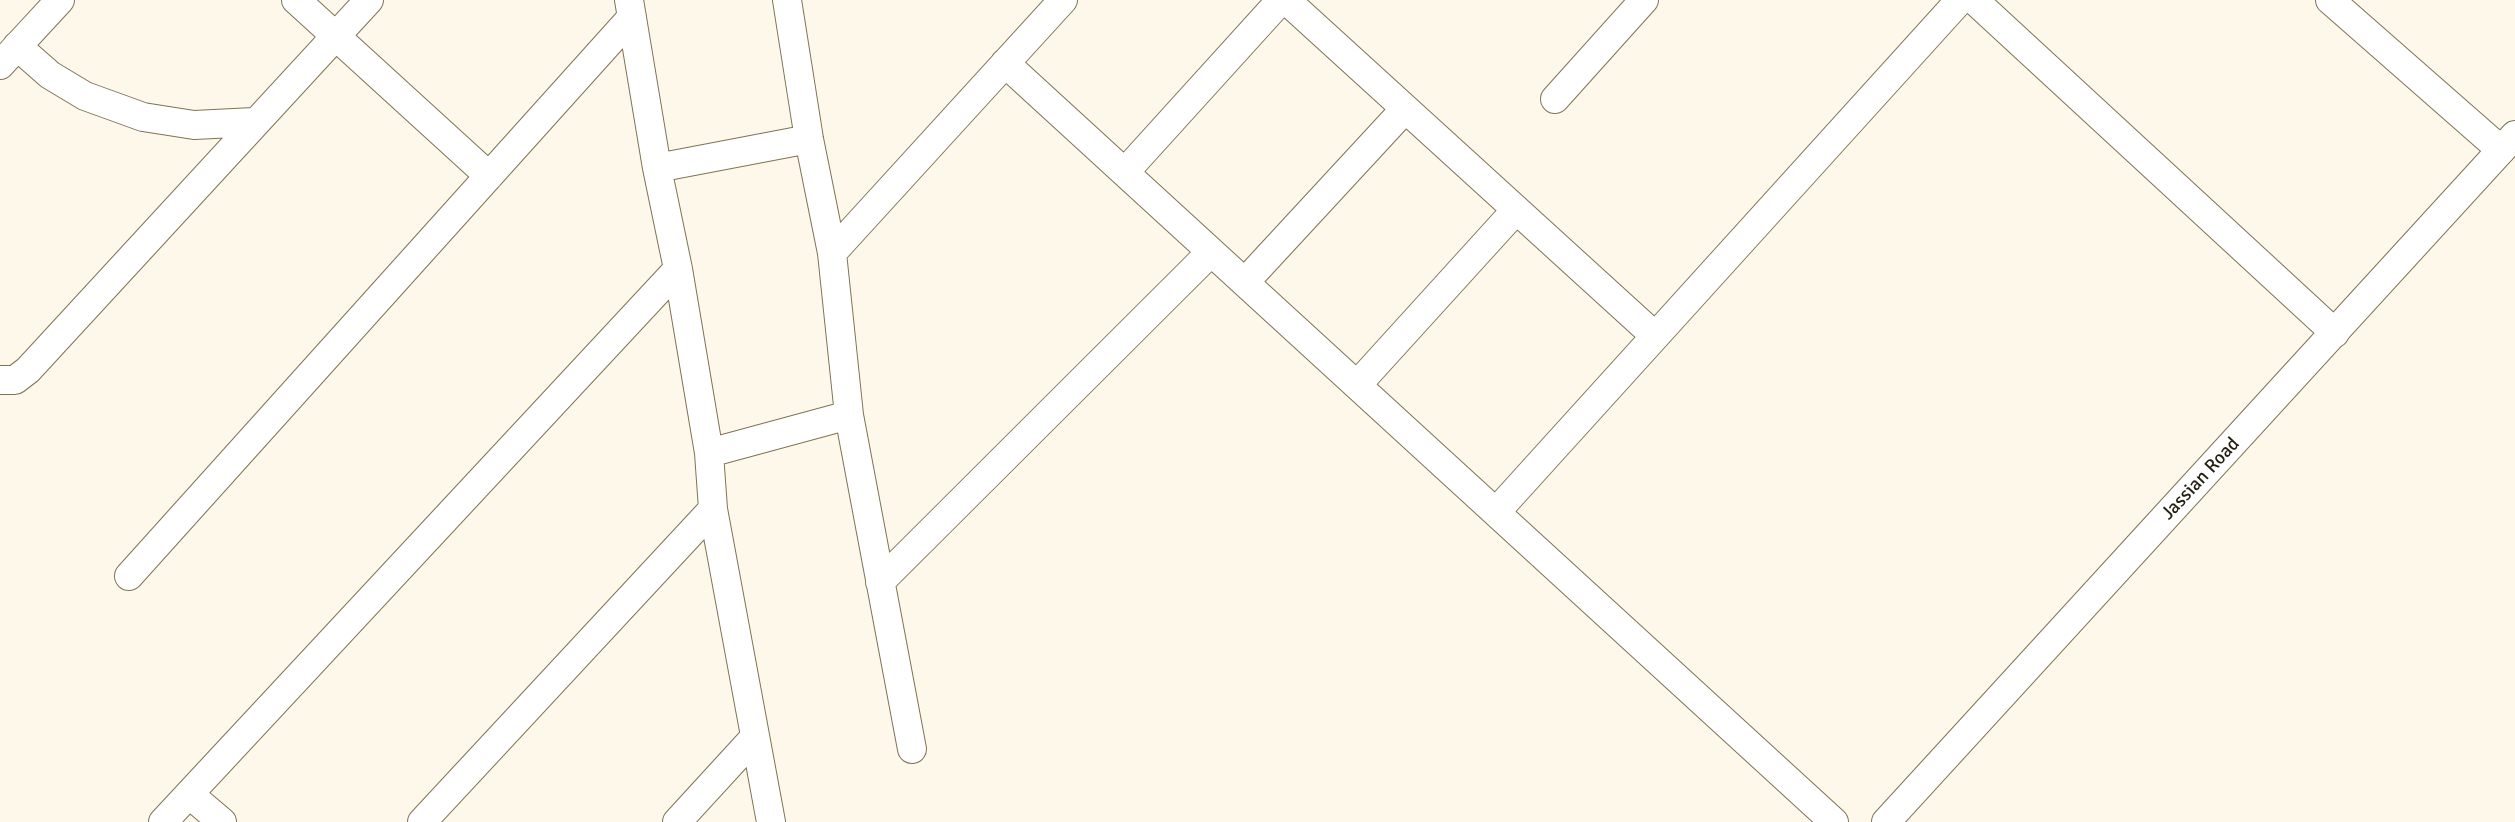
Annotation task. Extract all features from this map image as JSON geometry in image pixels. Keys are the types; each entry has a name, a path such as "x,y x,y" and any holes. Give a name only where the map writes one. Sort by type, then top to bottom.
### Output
{"street":[{"path":"60,0 9,55 50,75 86,96 143,117 194,125 254,122"},
{"path":"296,0 489,176"},
{"path":"0,380 15,380 28,370 254,122 369,0"},
{"path":"787,0 809,139 832,253 849,415 912,749"},
{"path":"832,253 1063,0"},
{"path":"1125,172 1281,0"},
{"path":"1286,0 1655,336"},
{"path":"1555,99 1644,0"},
{"path":"1496,512 1960,0"},
{"path":"1974,0 2334,332"},
{"path":"2330,0 2508,143"},
{"path":"630,8 657,168 678,270 708,452 713,509 771,822"},
{"path":"128,576 489,176 630,8"},
{"path":"1005,63 1834,822"},
{"path":"1245,282 1405,109"},
{"path":"657,168 809,139"},
{"name":"Jassian Road","path":"1886,822 2508,143"},
{"path":"1357,385 1516,210"},
{"path":"880,582 1211,252"},
{"path":"163,822 678,270"},
{"path":"708,452 849,415"},
{"path":"422,822 713,509"},
{"path":"677,822 754,738"},
{"path":"189,794 222,822"}]}
